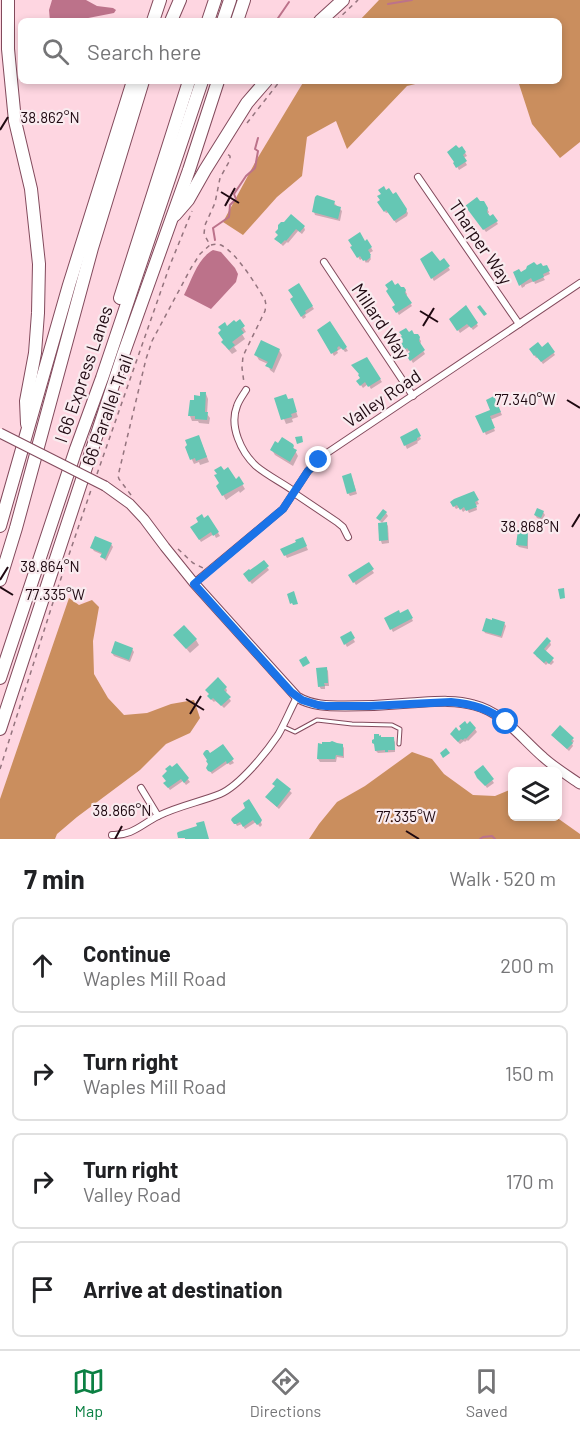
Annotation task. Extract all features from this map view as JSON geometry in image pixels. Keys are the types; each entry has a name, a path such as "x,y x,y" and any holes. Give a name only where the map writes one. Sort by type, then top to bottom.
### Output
{"highway":[{"path":"8,0 8,49 15,121"},
{"path":"154,18 160,0"},
{"path":"164,18 171,0"},
{"path":"172,18 180,0"},
{"path":"224,18 230,0"},
{"path":"238,18 244,0"},
{"path":"323,18 343,0"},
{"path":"0,47 31,189 39,264 39,313 26,401 27,434"},
{"path":"0,526 91,213 132,84"},
{"name":"I 66 Express Lanes","path":"0,580 92,248 142,84"},
{"path":"102,378 110,332 188,84"},
{"name":"I 66 Express Lanes","path":"0,678 201,84"},
{"path":"0,729 123,355 217,84"},
{"path":"171,220 188,200 247,104 264,84"}],"main road":[{"path":"0,433 105,486 130,504 194,584 297,697 309,703 326,706 451,702 478,706 506,722 543,758 580,784"}],"street":[{"name":"Tharper Way","path":"418,177 519,324"},
{"name":"Millard Way","path":"324,262 413,396"},
{"name":"Valley Road","path":"194,584 283,509 308,471 327,453 580,283"},
{"path":"246,390 235,411 236,430 250,459 337,522 343,527 348,537"},
{"path":"112,835 128,834 158,816 219,794 236,785 270,745 297,697"},
{"path":"141,788 158,816"}],"lane":[{"path":"282,727 295,732 317,720 392,725 400,729 399,744"}],"path":[{"path":"339,18 358,0"},
{"path":"243,127 278,84"},
{"path":"210,245 205,237 205,225 215,203 219,178 230,160 230,156 226,153"},
{"name":"66 Parallel Trail","path":"96,474 170,265 195,203"},
{"path":"133,498 118,476 148,352 196,259 204,249 214,244 221,245 238,260 265,300 264,311 242,360 246,390"},
{"name":"66 Parallel Trail","path":"0,769 52,604 93,485"}],"shaded area":[{"path":"52,0 86,0 97,6 116,10 114,13 88,18 50,18"},
{"path":"379,0 580,0 580,142 560,158 532,124 519,84 562,84 562,18 362,18"},
{"path":"302,84 415,84 407,86 347,149 336,121 307,137 302,176 277,197 243,235 223,222 257,159"},
{"path":"213,250 221,252 238,274 236,282 211,309 184,295 199,264"},
{"path":"69,598 79,605 92,600 99,607 93,641 94,674 108,698 124,715 147,713 171,704 194,700 200,718 190,733 166,744 140,770 77,817 57,834 55,839 0,839 0,799"},
{"path":"412,752 432,759 444,774 473,795 495,796 508,791 508,821 562,821 580,834 580,839 309,839 337,802 365,786"}],"building":[{"path":"456,145 459,148 462,146 466,152 463,155 467,161 456,168 447,152"},
{"path":"384,186 386,190 389,188 393,194 396,192 407,209 406,213 394,221 377,202 380,200 377,196 381,194 378,190"},
{"path":"317,195 335,201 334,205 341,207 338,219 312,212"},
{"path":"477,197 480,201 484,201 490,216 493,214 498,221 483,230 465,206"},
{"path":"291,214 305,226 300,232 296,229 281,244 274,239 278,235 275,232 278,225"},
{"path":"360,232 372,247 368,250 371,257 366,261 363,261 360,256 357,258 348,240"},
{"path":"432,251 440,261 444,258 450,266 431,279 420,259"},
{"path":"534,262 537,265 541,263 543,266 547,265 550,271 543,274 544,277 533,282 531,278 519,286 513,272 519,269 521,272"},
{"path":"392,280 395,285 398,283 404,287 412,303 396,313 392,307 395,305 385,285"},
{"path":"299,283 313,306 301,317 290,299 293,297 288,290"},
{"path":"466,305 478,323 471,328 467,324 457,331 449,319"},
{"path":"480,305 487,314 484,316 477,307"},
{"path":"240,319 245,326 241,329 244,333 232,342 235,345 229,350 221,342 223,340 218,333 221,330 218,327 225,322 227,326 234,320 236,322"},
{"path":"330,321 347,347 343,350 339,346 338,350 331,354 317,330"},
{"path":"406,328 409,332 412,330 414,334 418,334 419,341 425,350 410,361 406,355 410,352 407,348 404,350 400,337 402,336 399,332"},
{"path":"261,340 280,349 272,369 265,366 268,362 254,355"},
{"path":"538,342 542,347 548,342 555,352 541,362 529,349"},
{"path":"367,357 381,379 368,387 365,382 360,386 356,381 360,378 359,374 351,365"},
{"path":"200,392 206,392 207,420 188,416 190,400 194,400 194,395 200,396"},
{"path":"286,394 288,399 293,398 297,412 291,414 292,417 281,420 274,398"},
{"path":"494,396 501,412 490,416 495,428 483,433 475,416 490,410 486,400"},
{"path":"417,428 421,436 404,446 400,437"},
{"path":"199,435 207,457 196,461 195,458 190,460 185,440"},
{"path":"302,436 303,442 297,444 295,437"},
{"path":"282,437 293,444 293,448 297,450 290,462 270,450 275,441 278,443"},
{"path":"221,466 224,470 228,467 236,479 239,476 244,484 222,496 216,486 219,483 214,475 217,474 214,470"},
{"path":"351,473 356,491 347,494 342,476"},
{"path":"474,491 479,500 475,502 477,507 466,511 464,507 460,510 457,505 453,507 450,502 454,499"},
{"path":"537,508 544,511 541,518 534,515"},
{"path":"383,509 387,512 380,521 376,518"},
{"path":"202,514 204,518 208,515 219,532 213,536 211,532 199,540 190,527 198,522 196,518"},
{"path":"387,522 388,540 379,541 378,523"},
{"path":"518,530 528,531 527,546 516,545"},
{"path":"95,536 112,543 105,559 100,557 102,553 90,548"},
{"path":"303,537 307,546 284,556 280,549"},
{"path":"264,560 269,566 249,582 243,574"},
{"path":"369,562 374,569 353,583 348,575"},
{"path":"564,588 565,598 560,599 558,589"},
{"path":"294,591 298,604 293,605 290,604 287,594"},
{"path":"408,609 413,618 390,630 384,618 399,610 400,613"},
{"path":"486,618 505,622 501,636 482,631"},
{"path":"184,625 197,639 186,649 173,635"},
{"path":"351,631 355,638 344,645 340,637"},
{"path":"547,637 551,641 544,649 554,658 549,664 546,661 544,663 533,653"},
{"path":"115,641 133,648 129,660 111,653"},
{"path":"306,656 310,663 303,667 299,660"},
{"path":"327,667 328,683 318,687 316,668"},
{"path":"218,677 227,687 224,690 231,697 221,706 213,698 211,700 207,696 209,694 205,690"},
{"path":"465,721 467,724 470,721 476,728 466,739 458,742 450,734 456,727 459,731 461,729 459,726"},
{"path":"560,725 574,738 571,741 573,743 567,749 551,735"},
{"path":"374,734 379,734 381,737 394,737 395,750 375,751 372,743"},
{"path":"332,741 343,744 343,756 336,755 335,759 317,759 318,743"},
{"path":"223,744 234,759 227,764 226,761 211,772 208,771 204,752 208,750 210,753"},
{"path":"446,748 450,753 443,758 440,753"},
{"path":"177,763 189,778 184,783 181,779 168,788 163,783 166,781 162,776 167,771 165,769"},
{"path":"483,765 494,779 485,786 474,772"},
{"path":"277,778 291,789 277,807 265,797 275,786 272,784"},
{"path":"249,799 262,820 261,822 257,825 253,820 243,827 240,822 234,824 232,818 245,808 243,803"},
{"path":"204,821 209,839 178,838 178,832 197,826 196,823"}],"waterway":[{"path":"388,4 412,0"},
{"path":"278,18 289,2"},
{"path":"215,240 213,228 229,217 230,205 236,199 234,194 246,176 255,168 258,151 255,149 258,138"},
{"path":"480,839 492,836 495,839"}],"route":[{"path":"319,460 308,471 283,509 194,584 291,692 302,700 326,706 424,702 465,703 490,711 506,722"}]}
